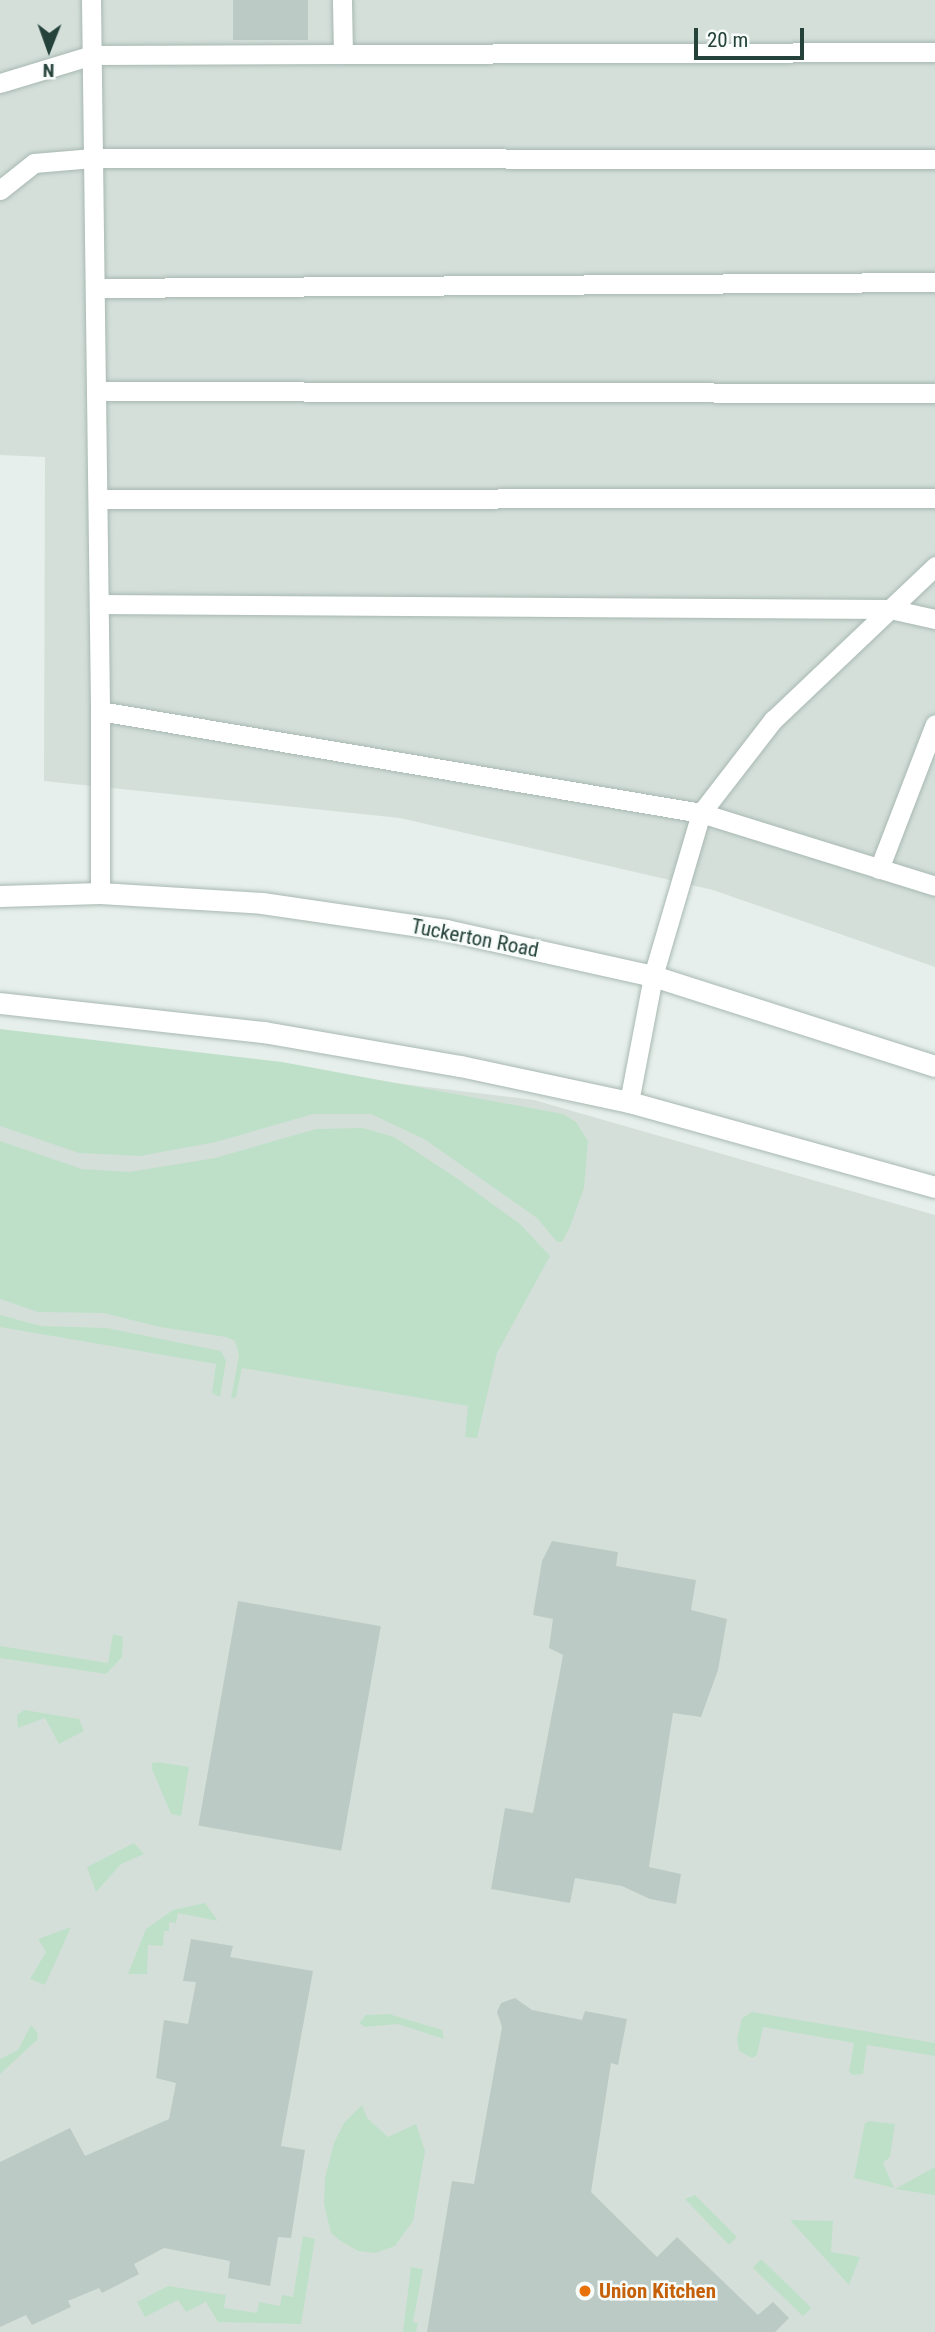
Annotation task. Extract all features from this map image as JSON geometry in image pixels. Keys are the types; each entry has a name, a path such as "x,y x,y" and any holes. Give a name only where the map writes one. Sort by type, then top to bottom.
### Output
{"main road":[{"name":"Tuckerton Road","path":"0,895 100,893 262,904 446,930 653,976 935,1066"},
{"path":"0,1003 263,1032 629,1102 935,1187"}],"lane":[{"path":"91,0 100,893"},
{"path":"342,0 343,54"},
{"path":"0,83 92,55 935,52"},
{"path":"0,190 34,163 93,158 935,159"},
{"path":"95,288 935,282"},
{"path":"96,391 935,394"},
{"path":"98,499 935,498"},
{"path":"629,1102 653,976 701,813 773,720 935,566"},
{"path":"99,604 890,609 935,619"},
{"path":"100,711 701,813 935,886"},
{"path":"879,869 935,724"}],"shaded area":[{"path":"0,0 935,0 935,967 713,890 400,818 44,781 45,457 0,455"},
{"path":"0,1035 534,1100 935,1215 935,2332 0,2332"}],"green space":[{"path":"0,1029 282,1062 563,1114 576,1122 588,1141 584,1188 570,1227 562,1242 557,1242 537,1218 424,1139 371,1114 313,1114 216,1142 140,1156 79,1153 0,1126"},
{"path":"363,1128 394,1137 458,1179 520,1224 550,1256 497,1353 477,1438 465,1437 468,1406 242,1368 236,1397 231,1399 239,1355 235,1341 226,1337 160,1327 103,1313 38,1312 0,1299 0,1141 82,1169 129,1172 215,1158 316,1129"},
{"path":"0,1315 41,1326 107,1328 221,1351 226,1361 220,1397 212,1393 216,1364 0,1327"},
{"path":"113,1634 123,1637 122,1657 106,1674 0,1658 0,1646 108,1663"},
{"path":"24,1710 79,1719 84,1731 59,1744 45,1718 18,1728 17,1715"},
{"path":"152,1763 189,1767 181,1816 171,1814 152,1769"},
{"path":"134,1843 144,1854 121,1864 96,1892 87,1867"},
{"path":"205,1903 218,1921 178,1913 176,1923 169,1922 169,1931 164,1931 163,1946 148,1945 147,1974 128,1974 146,1929 173,1910"},
{"path":"71,1927 45,1985 30,1979 46,1952 38,1939"},
{"path":"752,2012 935,2043 935,2056 867,2045 863,2074 853,2075 849,2072 854,2043 763,2027 757,2055 752,2058 739,2051 737,2039 742,2018"},
{"path":"389,2014 442,2030 444,2039 398,2024 365,2027 359,2023 366,2015"},
{"path":"31,2025 38,2033 37,2040 0,2074 0,2059 18,2050"},
{"path":"362,2105 367,2118 388,2137 416,2124 425,2151 413,2221 395,2246 375,2253 358,2251 331,2233 324,2204 325,2178 334,2143 344,2123"},
{"path":"869,2121 895,2124 890,2157 883,2163 894,2188 854,2178 865,2123"},
{"path":"935,2167 935,2195 895,2189"},
{"path":"695,2195 737,2237 729,2245 685,2199"},
{"path":"790,2220 833,2221 831,2252 860,2257 849,2285"},
{"path":"303,2236 315,2239 301,2324 218,2322 206,2302 186,2312 178,2300 145,2317 137,2302 168,2286 226,2295 224,2308 257,2313 259,2302 280,2306 282,2295 293,2297"},
{"path":"761,2259 811,2308 803,2316 753,2268"},
{"path":"411,2267 423,2269 413,2322 418,2323 416,2332 403,2332"}],"building":[{"path":"233,0 308,0 308,40 233,40"},
{"path":"552,1541 618,1552 616,1566 696,1580 691,1610 727,1619 718,1670 701,1717 673,1713 649,1867 681,1874 676,1904 650,1899 622,1886 575,1878 570,1903 491,1889 505,1808 533,1813 563,1655 549,1648 553,1619 533,1615 542,1561"},
{"path":"238,1601 381,1626 341,1851 198,1826"},
{"path":"191,1939 233,1946 230,1957 313,1971 281,2146 305,2150 291,2238 278,2237 270,2286 228,2278 230,2261 164,2248 134,2264 139,2274 102,2293 99,2288 68,2301 71,2307 32,2325 26,2315 0,2327 0,2162 70,2128 85,2156 169,2119 176,2083 156,2078 164,2020 188,2024 196,1982 183,1981"},
{"path":"515,1998 532,2010 582,2020 585,2011 627,2019 618,2065 611,2063 591,2192 657,2257 677,2237 758,2315 773,2302 789,2318 775,2332 427,2332 452,2181 474,2184 502,2027 497,2012 501,2003"}],"place":[{"name":"Union Kitchen","path":"585,2291"}]}
